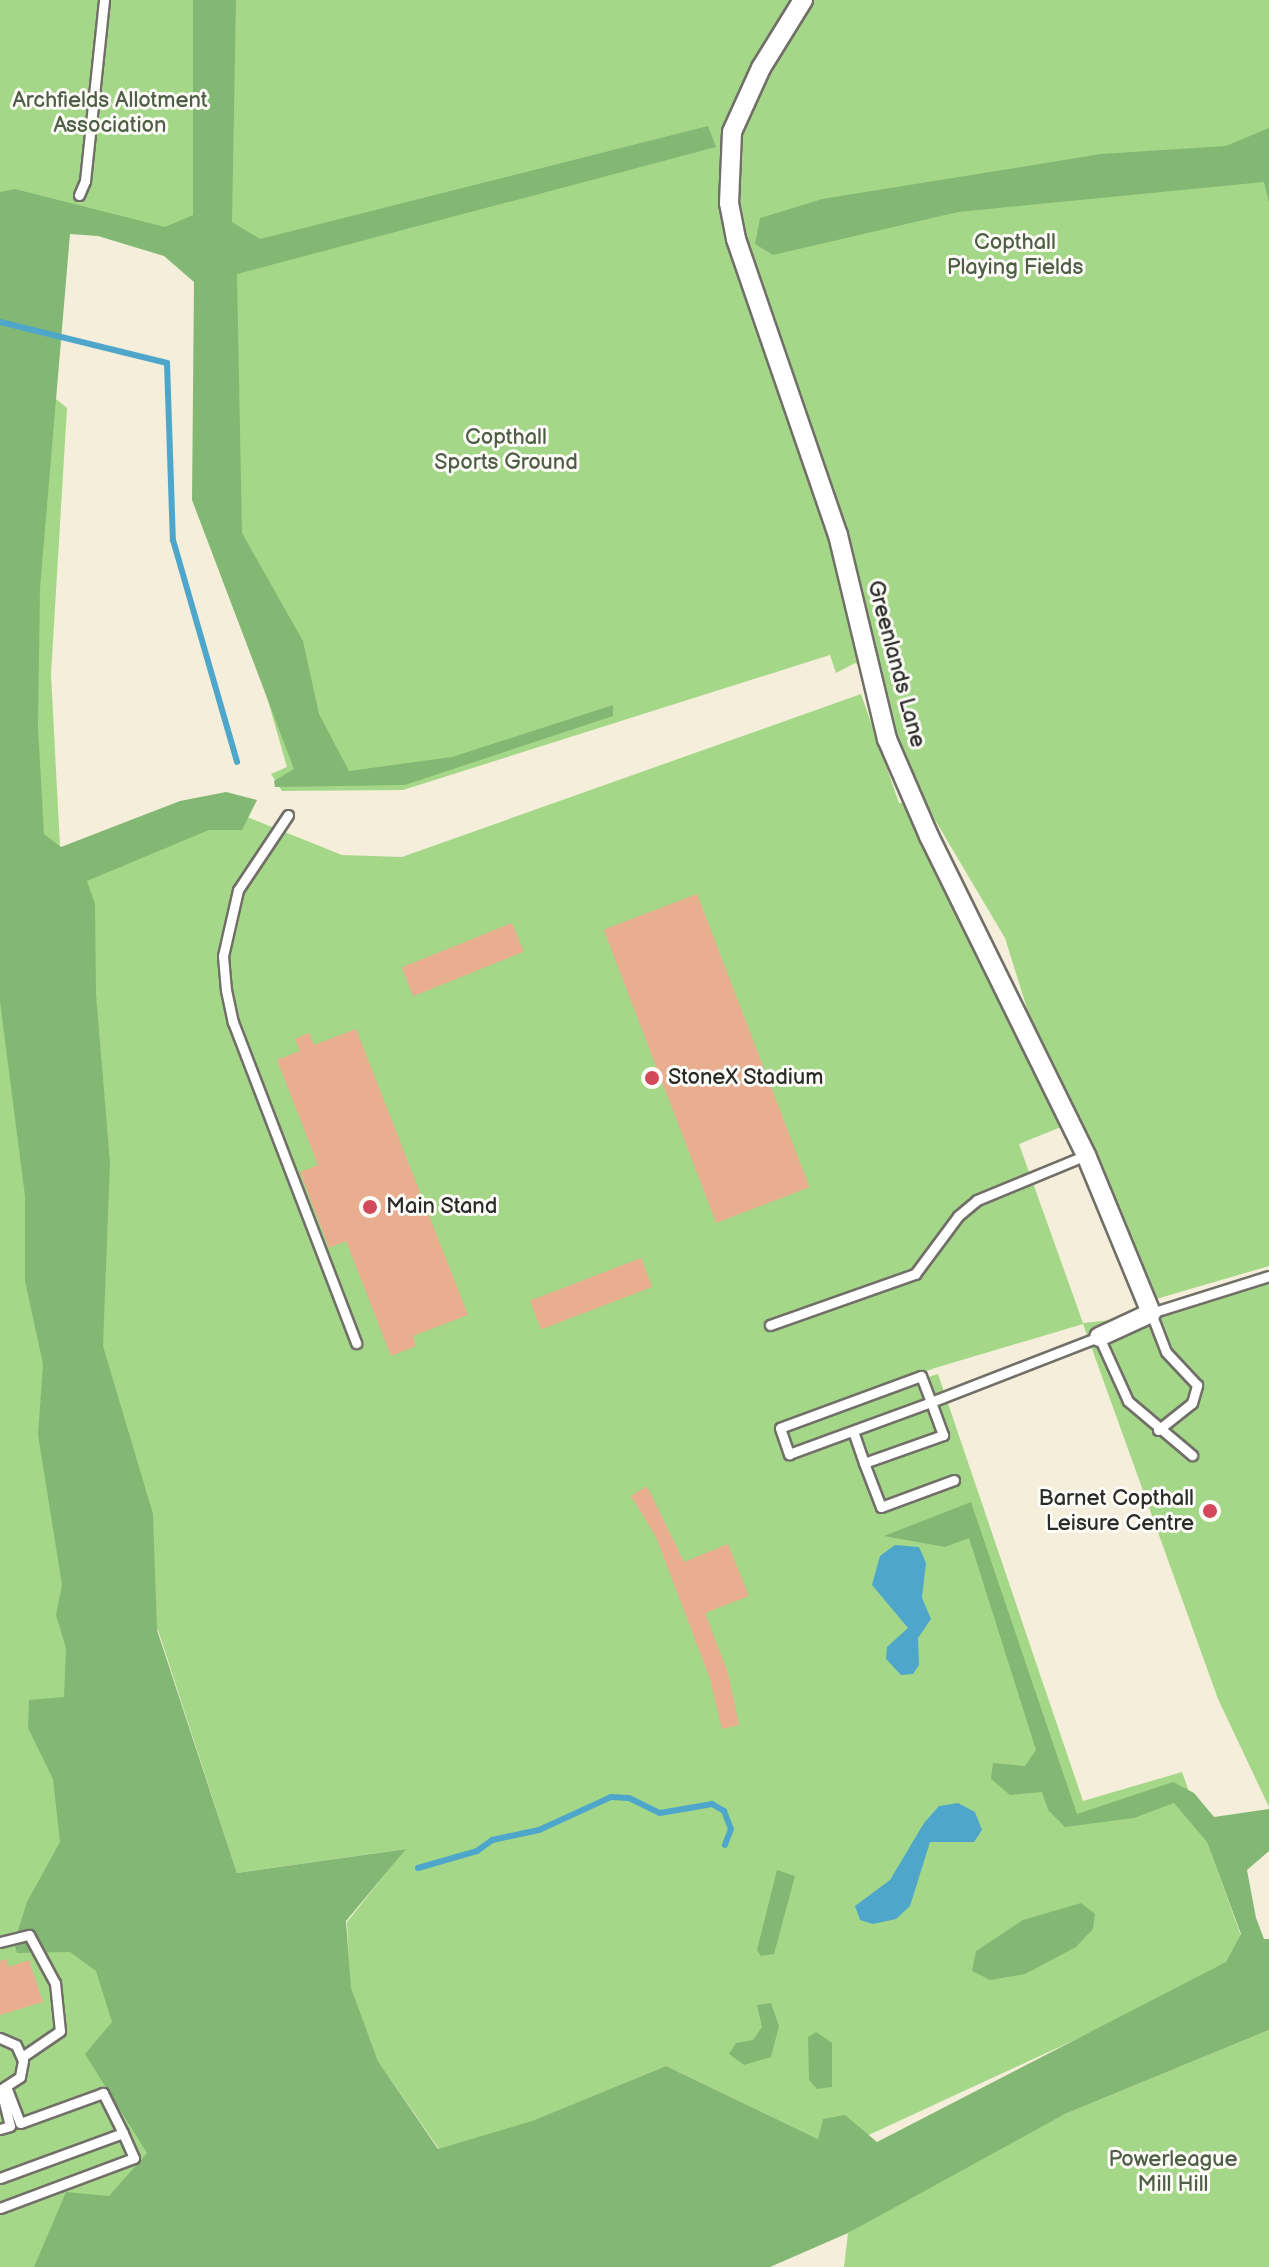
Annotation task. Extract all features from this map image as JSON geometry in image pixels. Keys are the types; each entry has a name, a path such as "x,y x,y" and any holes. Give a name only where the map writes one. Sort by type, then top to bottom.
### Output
{"street":[{"name":"Greenlands Lane","path":"803,0 761,68 732,132 729,203 736,239 838,535 887,739 929,836 1086,1155 1151,1313"},
{"path":"1099,1337 1151,1313"}],"lane":[{"path":"79,195 85,181 104,0"},
{"path":"288,815 253,860 238,890 223,956 226,990 238,1036 356,1343"},
{"path":"770,1325 915,1274 958,1216 977,1200 1086,1155"},
{"path":"1158,1430 1192,1403 1197,1385 1166,1352 1151,1313 1269,1276"},
{"path":"864,1463 943,1435 931,1402 921,1376 780,1428 789,1454 931,1402 1099,1337 1128,1401 1158,1430 1192,1455"},
{"path":"853,1431 881,1507 954,1480"},
{"path":"0,1942 29,1935 47,1959 58,1994 60,2031 22,2057"},
{"path":"0,2038 16,2045 22,2057 20,2077 3,2090"},
{"path":"0,2129 10,2126 3,2090"},
{"path":"0,2208 134,2158 103,2093 20,2123 3,2090"},
{"path":"0,2178 123,2133"}],"green space":[{"path":"0,0 790,0 744,103 730,164 795,0 1269,0 1269,1266 1156,1299 1052,1089 1005,938 887,739 868,671 855,663 836,673 830,655 403,790 282,791 271,774 287,767 235,586 216,254 9,213 40,386 67,408 51,674 60,847 110,846 215,804 342,855 402,857 861,694 899,803 905,802 1061,1127 1019,1144 1083,1323 1139,1317 1269,1278 1269,1807 1218,1699 1083,1324 935,1368 795,1419 938,1374 1083,1801 1182,1772 1245,1947 1243,1979 1120,2019 847,2145 818,2139 666,2066 528,2123 439,2149 378,2061 350,1987 347,1922 405,1849 237,1873 158,1630 90,1643 160,2176 41,2267 0,2267"},
{"path":"193,0 236,0 232,222 260,239 708,126 716,147 237,274 242,533 303,641 319,714 349,771 452,757 613,705 613,716 405,785 275,787 274,781 294,769 192,500 194,282 164,256 98,236 70,234 40,589 38,727 44,834 61,847 180,801 226,792 257,800 242,830 209,830 87,881 95,904 96,994 110,1162 103,1346 153,1514 157,1630 237,1873 406,1849 346,1921 351,1988 378,2061 438,2149 532,2121 666,2066 818,2139 823,2119 845,2115 877,2142 1226,1962 1241,1934 1207,1842 1174,1803 1134,1818 1065,1827 1048,1810 1042,1792 1010,1795 991,1779 993,1763 1025,1766 1036,1750 969,1538 945,1547 884,1536 971,1502 1077,1814 1173,1782 1194,1793 1214,1817 1269,1809 1269,1851 1247,1870 1256,1918 1264,1939 1269,1939 1269,2030 1065,2114 848,2233 770,2267 34,2267 66,2192 109,2196 147,2153 85,2054 112,2022 96,1971 70,1952 17,1953 14,1943 27,1902 60,1842 53,1779 28,1728 29,1700 64,1697 66,1648 56,1615 62,1585 38,1435 43,1364 25,1281 25,1196 0,1002 0,192 15,189 165,227 193,215"},
{"path":"1269,128 1269,203 1264,182 958,212 773,255 755,244 760,218 822,199 1101,154 1226,146"},
{"path":"777,1870 795,1876 774,1954 761,1956 757,1950"},
{"path":"1081,1903 1095,1914 1093,1929 1076,1947 1025,1974 990,1980 972,1971 976,1951 1023,1920"},
{"path":"771,2003 779,2026 771,2057 744,2065 729,2054 736,2043 753,2040 762,2027 757,2005"},
{"name":"Powerleague Mill Hill","path":"1269,2030 1269,2267 844,2267 848,2233 947,2175 1065,2114"},
{"path":"816,2032 832,2043 832,2087 817,2089 809,2080 808,2037"}],"water":[{"path":"895,1545 919,1547 926,1563 922,1598 931,1619 918,1638 919,1665 913,1674 901,1675 886,1659 887,1647 908,1628 872,1585 880,1556"},
{"path":"958,1803 975,1812 982,1830 974,1842 930,1842 910,1906 896,1919 873,1924 860,1920 855,1906 890,1880 924,1823 939,1806"}],"building":[{"path":"697,894 810,1187 716,1223 604,930"},
{"path":"512,923 524,952 413,996 402,968"},
{"name":"Main Stand","path":"356,1029 468,1315 413,1336 416,1346 391,1356 346,1241 329,1248 300,1172 318,1165 277,1060 300,1051 295,1039 309,1033 314,1045"},
{"path":"641,1258 652,1287 541,1330 530,1301"},
{"path":"647,1486 684,1562 728,1544 749,1596 705,1613 728,1673 739,1725 722,1729 710,1679 656,1537 631,1496"},
{"path":"7,1959 9,1967 29,1960 43,2002 0,2015 0,1961"}],"waterway":[{"path":"0,322 167,363 173,540 237,762"},
{"path":"418,1868 477,1851 492,1840 539,1830 611,1797 629,1798 660,1813 712,1804 724,1811 731,1829 725,1845"}],"place":[{"name":"StoneX Stadium","path":"652,1078"},
{"name":"Main Stand","path":"370,1207"},
{"name":"Barnet Copthall Leisure Centre","path":"1210,1511"}],"park label":[{"name":"Archfields Allotment Association","path":"110,112"},
{"name":"Copthall Playing Fields","path":"1015,254"},
{"name":"Copthall Sports Ground","path":"506,450"}]}
